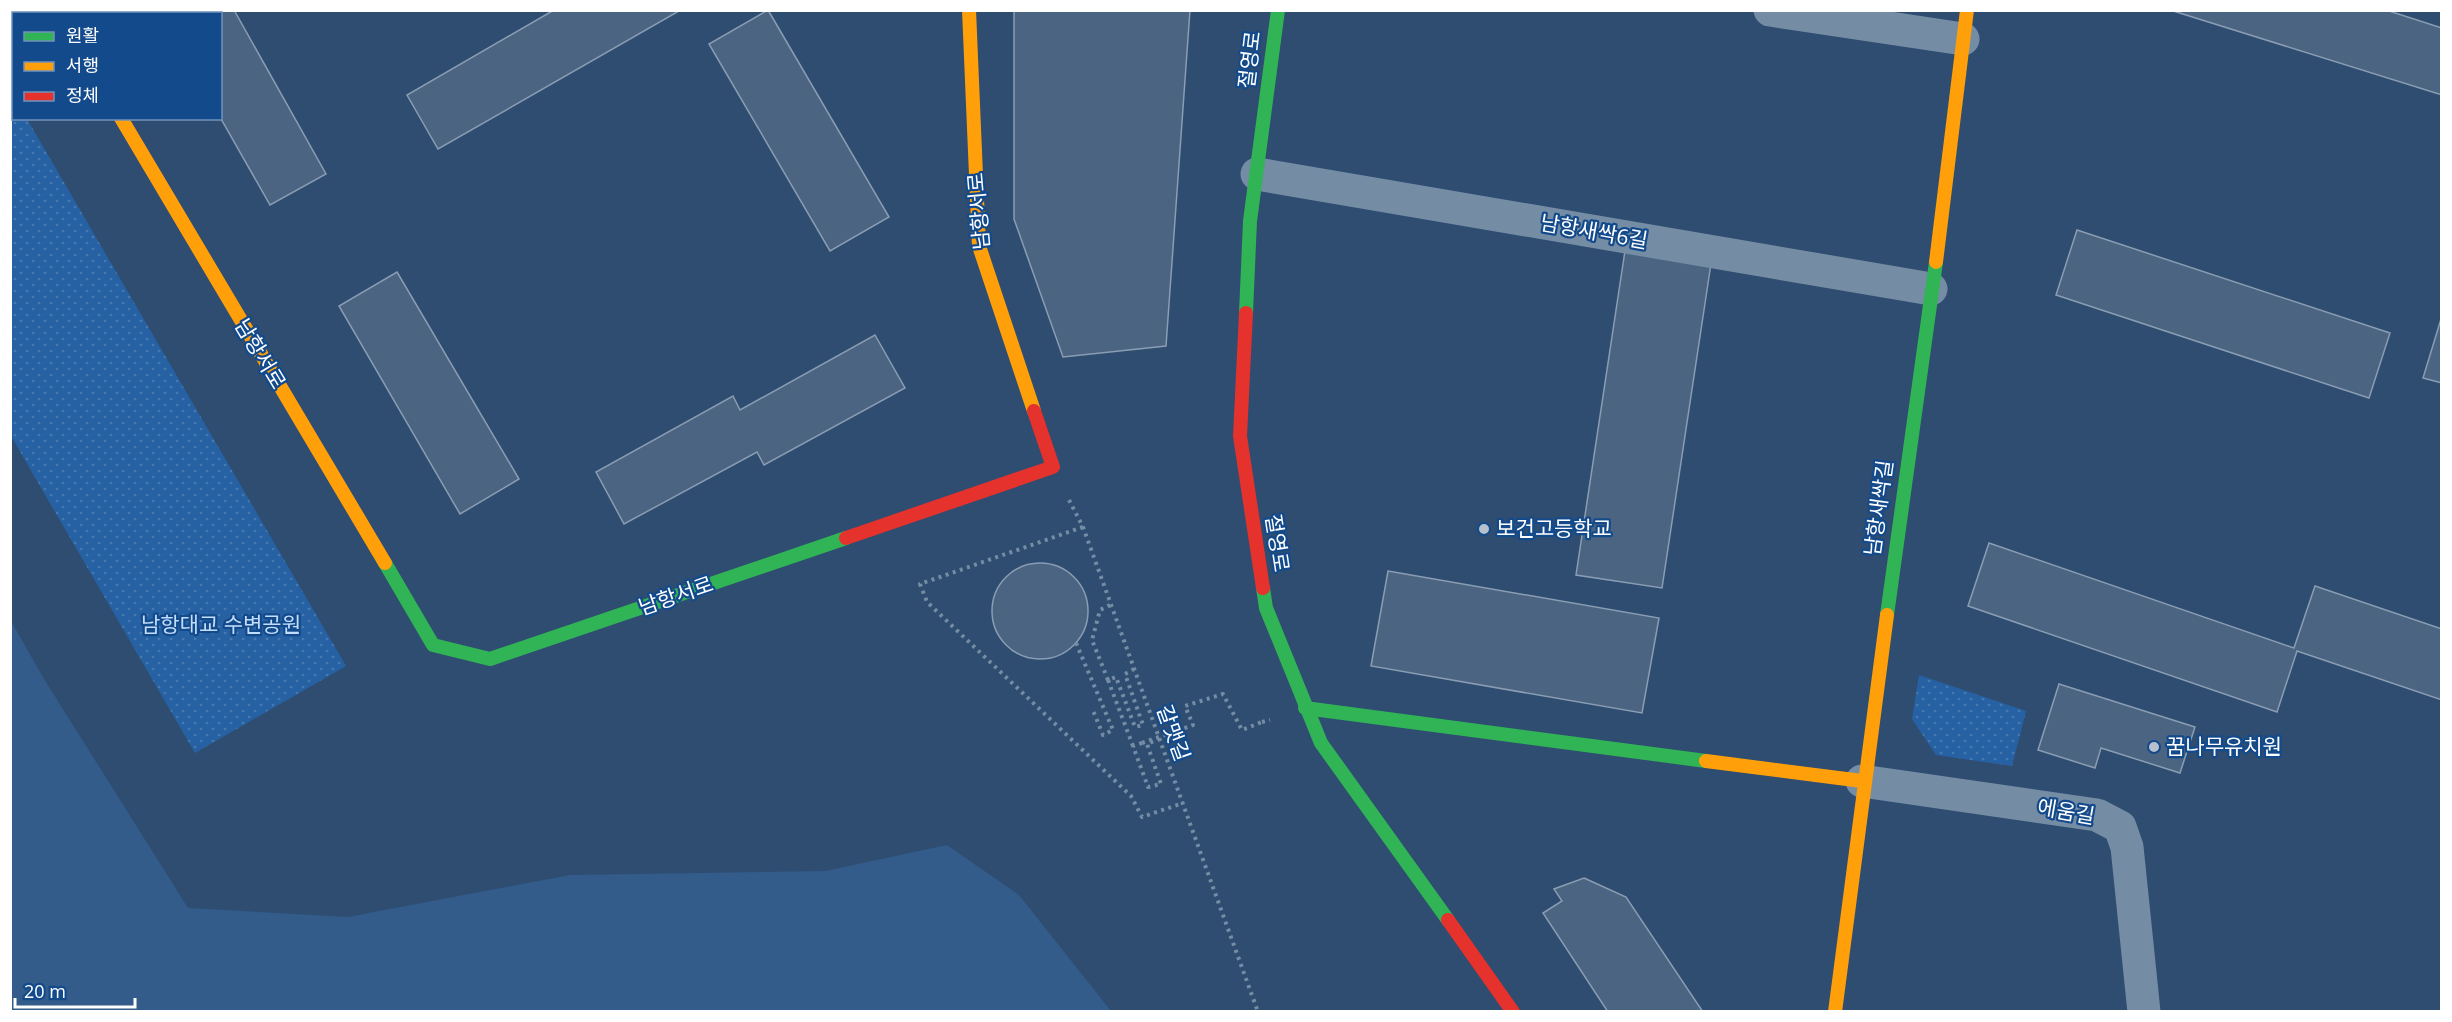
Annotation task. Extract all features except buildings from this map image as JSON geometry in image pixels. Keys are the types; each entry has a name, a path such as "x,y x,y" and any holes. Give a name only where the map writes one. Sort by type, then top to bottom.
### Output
{"street":[{"name":"남항서로","path":"122,120 433,645 490,659 1053,467 979,246 969,10"},
{"name":"절영로","path":"1278,10 1250,221 1240,436 1266,608 1321,743 1513,1011"},
{"path":"1770,10 1965,25"},
{"name":"남항새싹길","path":"1834,1011 1862,781 1931,289 1965,25"},
{"name":"남항새싹6길","path":"1257,174 1931,289"},
{"path":"1305,708 1862,781"},
{"name":"에움길","path":"1862,781 2097,815 2120,827 2127,847 2144,1011"}],"path":[{"name":"갈맷길","path":"1053,467 1083,527 1258,1011"},
{"path":"1083,527 920,584 927,602 1131,796 1142,818 1183,803"},
{"path":"1110,605 1100,610 1092,640 1148,787 1161,783 1147,744 1159,739"},
{"path":"1076,643 1113,730 1103,735 1092,708"},
{"path":"1108,680 1116,677 1135,728 1143,724 1125,674 1134,669"},
{"path":"1133,746 1193,725 1185,706 1223,694 1242,730 1262,723"}],"green space":[{"name":"남항대교 수변공원","path":"10,91 12,120 28,120 346,666 195,753 11,436"},
{"path":"1919,675 2026,711 2012,766 1936,755 1912,719"}],"shaded area":[{"path":"11,621 44,679 188,908 348,917 570,875 825,871 947,845 1019,895 1111,1011 11,1011"}],"traffic: fast":[{"path":"1246,313 1250,221 1278,10"},
{"path":"1887,615 1936,262"},
{"path":"385,563 433,645 490,659 846,538"},
{"path":"1263,588 1266,608 1321,743 1448,920"},
{"path":"1305,708 1706,761"}],"traffic: slow":[{"path":"969,10 979,246 1034,411"},
{"path":"1936,262 1967,10"},
{"path":"122,120 385,563"},
{"path":"1835,1012 1887,615"},
{"path":"1706,761 1862,781"}],"traffic: jam":[{"path":"1246,313 1240,436 1263,588"},
{"path":"846,538 1053,467 1034,411"},
{"path":"1448,920 1513,1012"}],"place":[{"name":"보건고등학교","path":"1484,529"},
{"name":"꿈나무유치원","path":"2154,747"}]}
